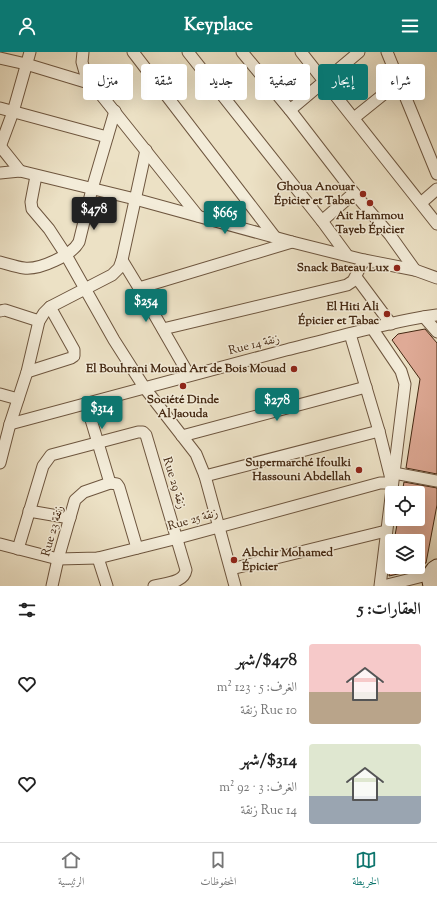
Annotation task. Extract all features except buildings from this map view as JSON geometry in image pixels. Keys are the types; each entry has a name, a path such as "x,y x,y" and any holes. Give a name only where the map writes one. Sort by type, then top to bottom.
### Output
{"street":[{"path":"20,171 0,147 30,52"},
{"path":"83,52 83,68"},
{"path":"133,52 276,237"},
{"path":"188,52 322,221 347,255"},
{"path":"242,52 290,110 354,193 390,235 415,270"},
{"path":"301,52 318,73"},
{"path":"344,64 359,52"},
{"path":"387,52 392,64"},
{"path":"0,58 26,64 83,81"},
{"path":"290,110 318,85"},
{"path":"106,100 198,216"},
{"path":"340,100 437,224"},
{"path":"354,118 376,100"},
{"path":"408,100 437,174"},
{"path":"0,108 107,137"},
{"path":"0,262 25,268 39,267 66,255 77,246 115,111"},
{"path":"0,463 6,428 27,372 39,321 50,307 112,275 119,268 146,150"},
{"path":"0,173 20,171 134,199 292,242 364,260 415,270 437,278"},
{"path":"36,176 31,202 32,209 49,229 66,255 114,340 144,387 196,454 205,476 235,586"},
{"path":"421,203 437,189"},
{"path":"322,221 354,193"},
{"path":"139,288 292,242"},
{"path":"122,260 189,375"},
{"path":"163,329 346,285 353,281 356,277 364,260"},
{"path":"356,277 391,324"},
{"path":"27,372 74,356 74,350 50,307"},
{"path":"0,311 5,310 39,321"},
{"name":"Rue 14 زنقة","path":"6,428 86,403 189,375 372,328 437,315"},
{"path":"424,317 437,332"},
{"path":"372,328 397,364 404,379 404,398 380,586"},
{"path":"350,334 393,478"},
{"path":"182,436 366,387"},
{"path":"0,394 18,399"},
{"path":"86,403 110,484 117,484 119,487 137,548"},
{"path":"205,476 379,431"},
{"name":"Rue 29 زنقة","path":"98,443 138,432 143,432 146,435 178,538 186,570 186,574 181,579 154,586"},
{"path":"18,549 43,466 51,455 98,443"},
{"name":"Rue 25 زنقة","path":"0,544 58,559 98,558 178,538 380,483 393,478 437,480"},
{"name":"Rue 23 زنقة","path":"52,586 75,500 84,492 110,484"},
{"path":"29,511 70,518"},
{"path":"231,569 386,531"},
{"path":"98,558 107,586"},
{"path":"383,586 433,576"}],"place":[{"name":"Ghoua Anouar Épicier et Tabac","path":"363,194"},
{"name":"Ait Hammou Tayeb Épicier","path":"370,203"},
{"name":"Snack Bateau Lux","path":"397,268"},
{"name":"El Hiti Ali Épicier et Tabac","path":"387,314"},
{"name":"El Bouhrani Mouad Art de Bois Mouad","path":"294,369"},
{"name":"Société Dinde Al Jaouda","path":"183,386"},
{"name":"Supermarché Ifoulki Hassouni Abdellah","path":"359,470"},
{"name":"Abchir Mohamed Épicier","path":"234,560"}]}
